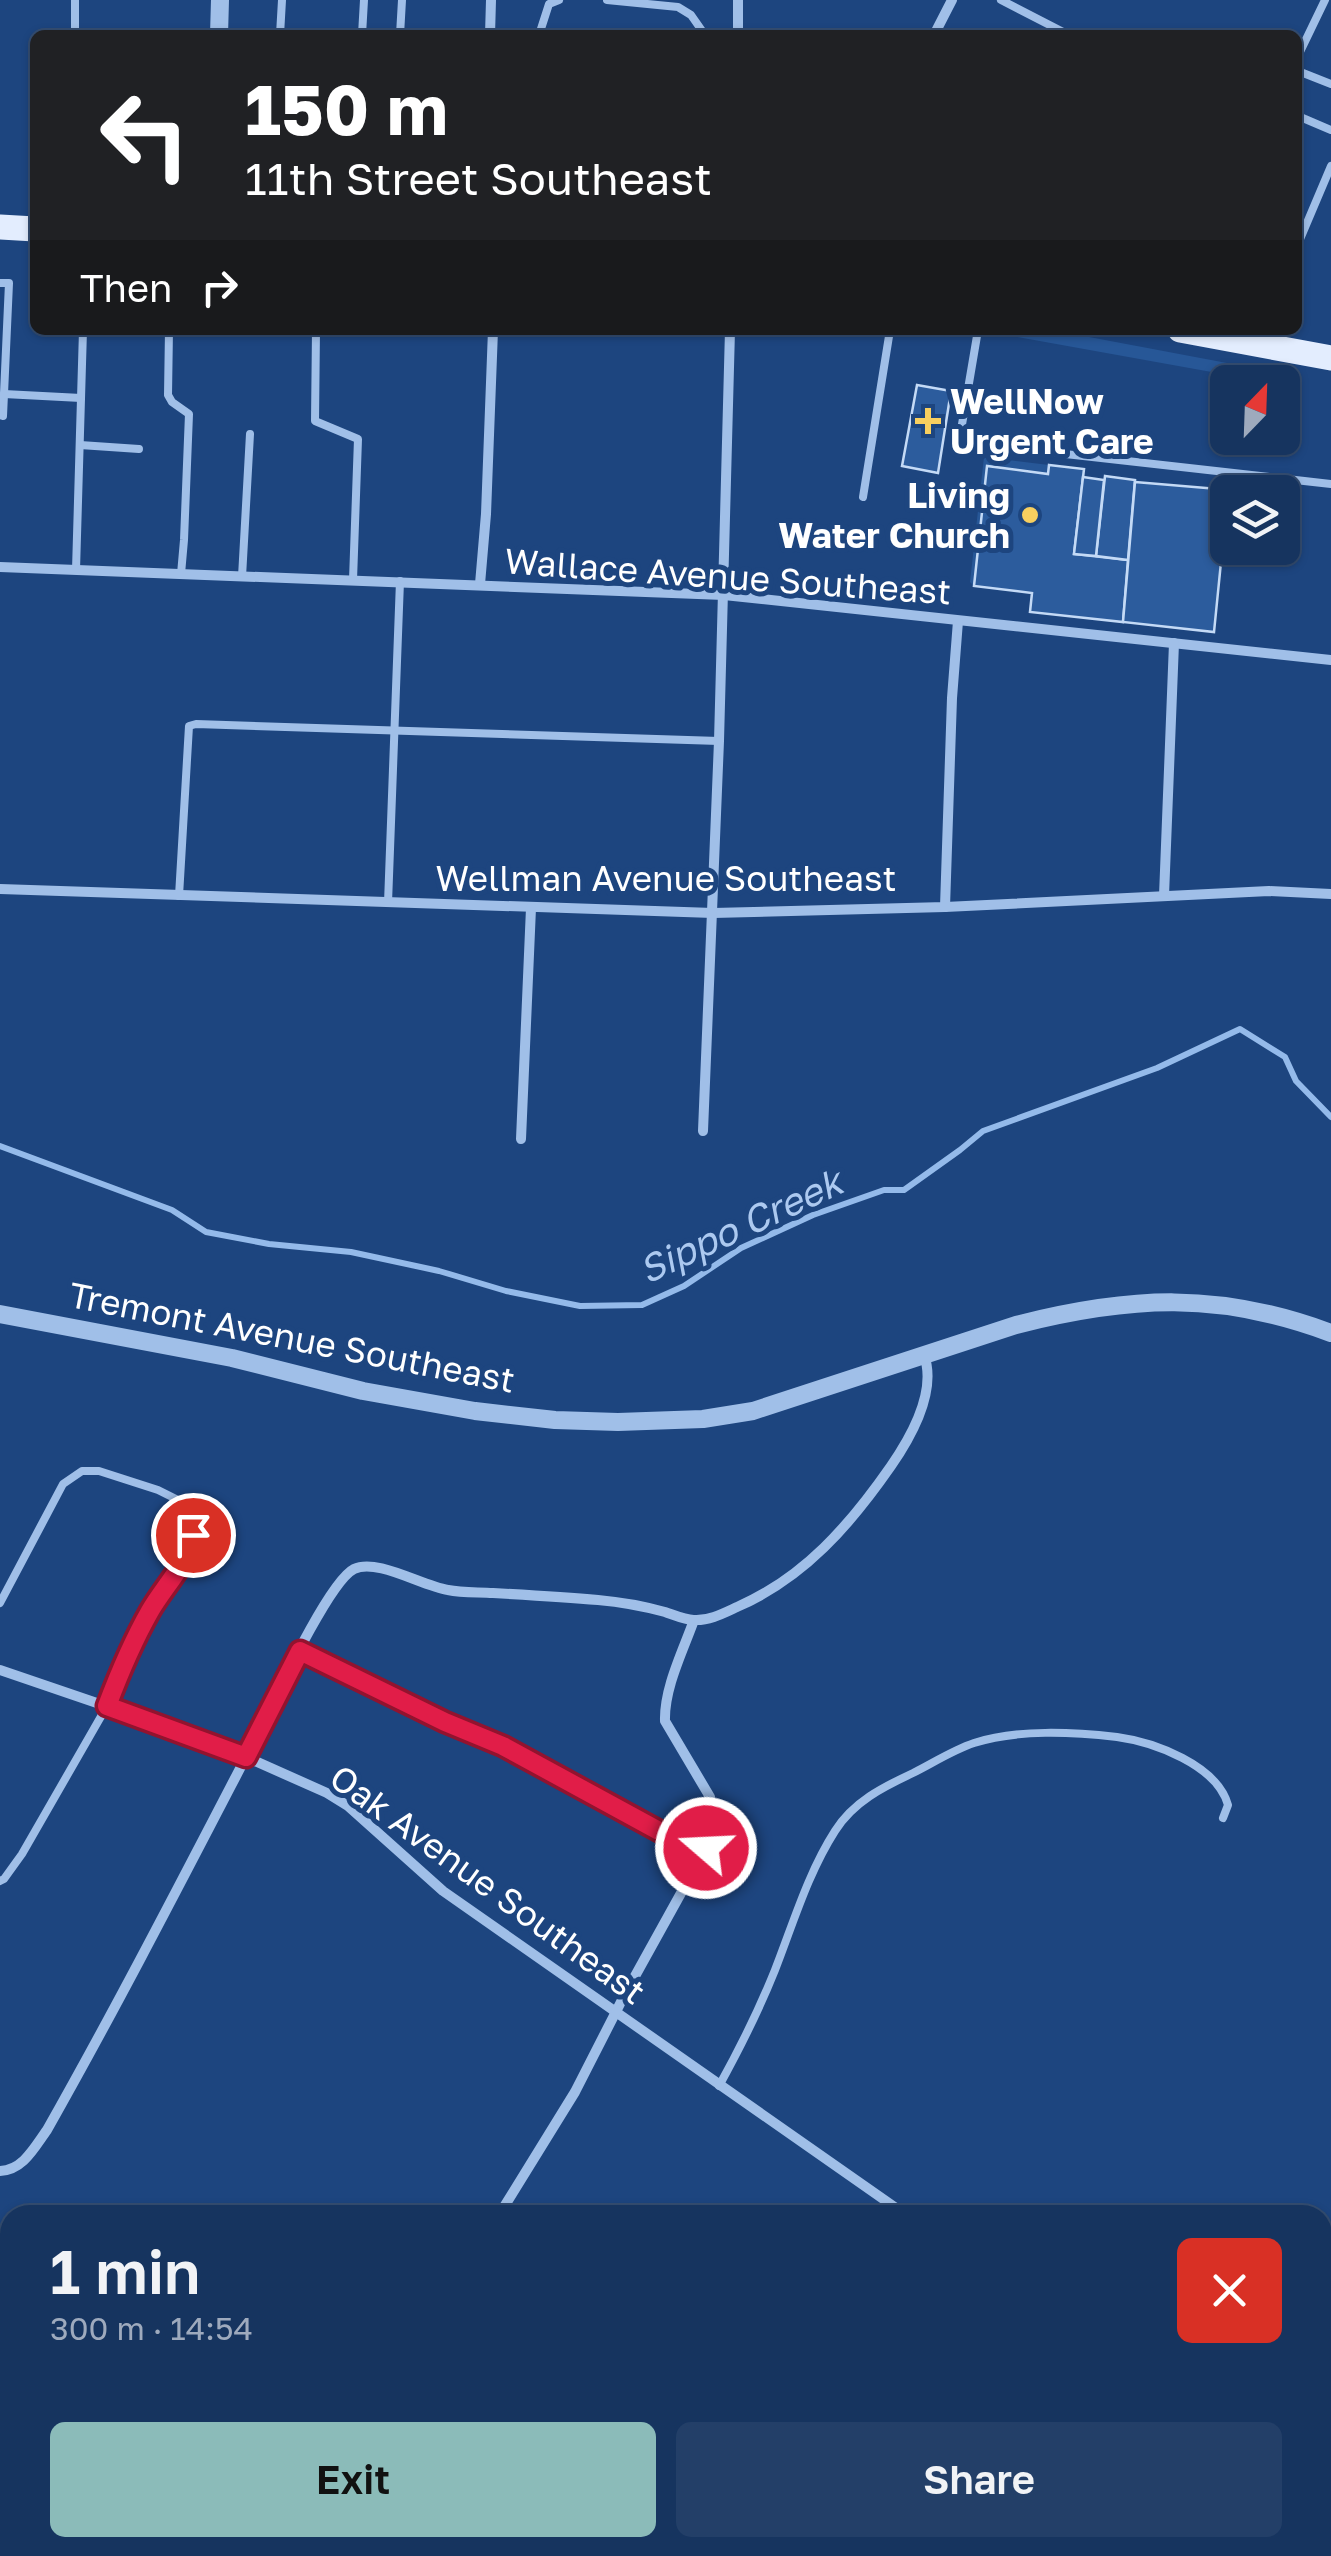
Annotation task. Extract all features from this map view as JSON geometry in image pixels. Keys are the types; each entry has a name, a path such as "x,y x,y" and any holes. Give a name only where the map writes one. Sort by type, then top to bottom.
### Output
{"main road":[{"path":"0,227 30,228"},
{"path":"1207,335 1331,358"}],"street":[{"path":"218,30 220,0"},
{"path":"490,30 491,0"},
{"path":"738,0 738,30"},
{"path":"937,30 952,0"},
{"path":"480,584 493,335"},
{"path":"703,1131 730,335"},
{"name":"Wallace Avenue Southeast","path":"0,567 724,596 1331,660"},
{"path":"945,906 958,620"},
{"path":"1164,896 1174,643"},
{"name":"Wellman Avenue Southeast","path":"0,888 713,913 1268,891 1331,894"},
{"path":"520,1139 531,908"},
{"name":"Tremont Avenue Southeast","path":"0,1314 168,1344 363,1391 475,1411 618,1422 731,1416 779,1404 1016,1324 1119,1304 1165,1301 1232,1307 1331,1333"},
{"path":"0,2171 14,2170 55,2116 331,1592 342,1578 355,1568 367,1566 449,1590 602,1600 694,1620 712,1618 798,1572 866,1501 901,1452 917,1420 927,1385 924,1355"},
{"path":"505,2205 574,2092 703,1855 713,1828 710,1796 665,1721 694,1620"},
{"name":"Oak Avenue Southeast","path":"0,1670 246,1757 327,1793 348,1806 443,1892 892,2205"}],"lane":[{"path":"74,30 76,0"},
{"path":"280,30 282,0"},
{"path":"362,30 364,0"},
{"path":"400,30 402,0"},
{"path":"541,30 548,4 559,0"},
{"path":"611,0 678,7 691,14 702,30"},
{"path":"1001,0 1058,30"},
{"path":"1302,48 1325,0"},
{"path":"1302,73 1331,84"},
{"path":"1302,118 1331,130"},
{"path":"1302,235 1331,166"},
{"path":"0,282 9,283 4,416 0,415"},
{"path":"76,570 84,335"},
{"path":"168,335 168,395 190,414 181,574"},
{"path":"316,335 314,422 358,439 353,580"},
{"path":"863,497 889,335"},
{"path":"977,335 959,442 1331,484"},
{"path":"4,394 81,398"},
{"path":"242,577 250,434"},
{"path":"80,445 138,449"},
{"path":"388,903 400,581"},
{"path":"179,896 189,726 719,741"},
{"path":"0,1603 63,1484 82,1471 98,1471 158,1490 190,1510 190,1549 152,1607 107,1706 22,1854 0,1881"},
{"path":"300,1651 503,1746 703,1855"},
{"path":"719,2086 753,2022 788,1932 836,1828 862,1801 887,1785 992,1738 1102,1736 1134,1740 1184,1758 1216,1784 1226,1798 1228,1805 1223,1818"}],"shaded area":[{"path":"1006,335 1079,335 1238,365 1210,365 1210,372"},
{"path":"984,457 1049,465 1048,474 987,467 974,586 970,582"}],"building":[{"name":"WellNow Urgent Care","path":"917,385 951,391 938,473 902,466"},
{"name":"Living Water Church","path":"1049,465 1084,469 1074,554 1128,560 1123,622 1030,612 1032,593 974,586 987,466 1048,474"},
{"path":"1105,476 1135,480 1128,560 1096,556"},
{"path":"1083,477 1104,480 1096,556 1074,554"},
{"path":"1135,482 1210,488 1210,565 1221,565 1214,632 1123,622"}],"waterway":[{"name":"Sippo Creek","path":"0,1146 172,1210 206,1232 269,1244 351,1252 580,1306 642,1305 684,1286 741,1248 813,1215 884,1190 904,1190 983,1131 1157,1068 1240,1029 1285,1057 1296,1081 1331,1117"}],"place":[{"name":"WellNow Urgent Care","path":"928,421"},
{"name":"Living Water Church","path":"1030,515"}],"route":[{"path":"193,1535 182,1564 152,1607 107,1706 246,1757 300,1651 503,1746 703,1855 706,1848"}]}
